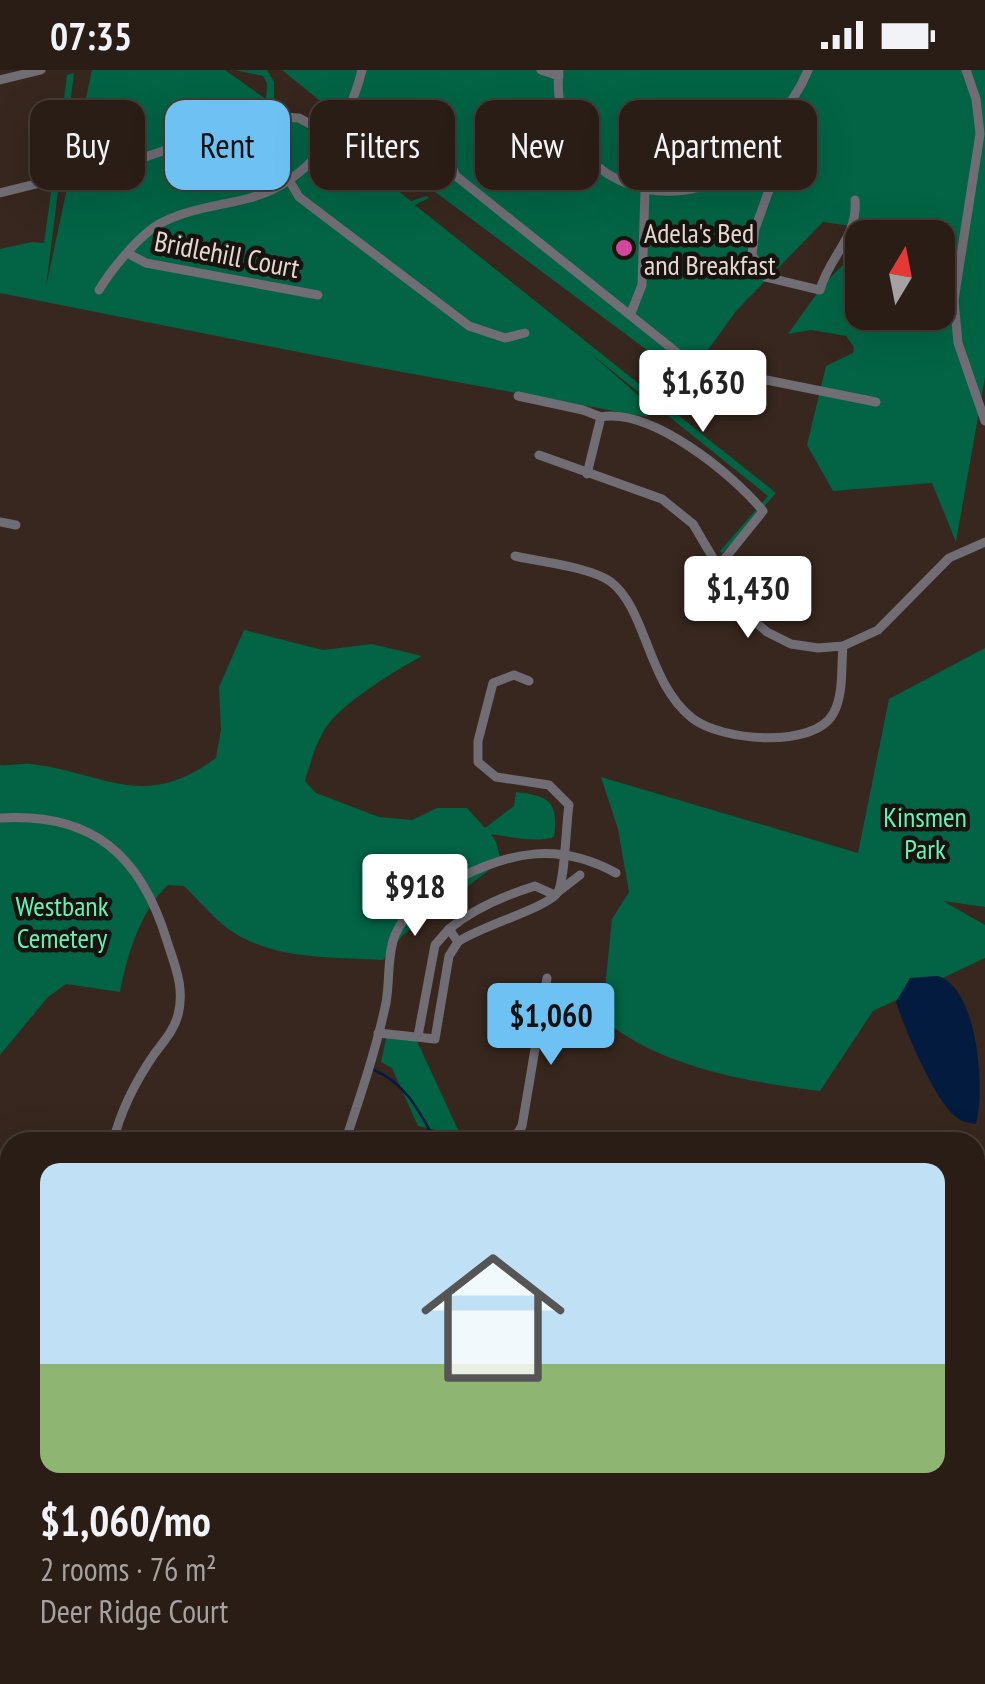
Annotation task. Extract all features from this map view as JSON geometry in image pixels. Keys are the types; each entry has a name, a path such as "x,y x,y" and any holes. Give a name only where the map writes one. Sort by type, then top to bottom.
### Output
{"street":[{"path":"0,80 41,70"},
{"path":"352,100 362,70"},
{"path":"541,70 559,73 558,101 582,154 619,180"},
{"path":"791,100 808,70"},
{"path":"966,70 976,99 980,134 954,300 958,343 985,421"},
{"path":"0,193 146,157 270,116 299,118 310,124"},
{"path":"290,178 310,160"},
{"path":"455,174 680,355 712,369 876,402"},
{"path":"290,183 299,197 470,326 505,338 525,332"},
{"path":"99,290 111,270 156,225 196,207 253,197 267,190"},
{"path":"631,313 642,285 645,190"},
{"path":"769,190 755,229 752,255 766,277 820,290 825,273 851,236 855,200"},
{"name":"Bridlehill Court","path":"129,254 146,263 318,295"},
{"path":"518,396 601,417 637,418 664,431 714,467 763,511 718,567"},
{"path":"587,474 601,417"},
{"path":"539,455 662,499 693,524 746,614 767,632 791,644 843,646 878,630 950,558 985,542"},
{"path":"0,522 16,525"},
{"path":"515,556 599,575 613,583 630,606 650,658 673,700 695,721 725,733 797,738 819,730 834,713 839,696 843,646"},
{"path":"529,681 514,675 493,683 478,741 478,762 496,777 549,785 568,804 557,893"},
{"path":"0,818 58,820 100,838 128,862 160,916 181,983 180,1008 172,1031 120,1110 115,1132"},
{"path":"348,1132 386,1001 394,938 405,916 434,891 495,860 540,852 562,854 593,860 616,873"},
{"path":"378,1033 435,1040 449,956 458,942 482,928 548,902 580,875"},
{"path":"418,1036 435,946 449,929 460,920 535,886 557,893"},
{"path":"449,929 458,942"},
{"path":"518,1132 547,978"}],"green space":[{"path":"92,70 225,70 266,99 267,83 263,76 235,70 267,70 274,82 274,100 165,100 165,190 290,190 290,116 310,131 310,190 397,190 411,201 426,196 429,198 415,205 776,493 722,554 720,551 768,496 591,354 646,402 647,417 0,293 0,249 44,243 51,192 58,191 46,287 67,190 145,190 145,100 86,100"},
{"path":"282,70 985,70 985,377 956,542 932,483 833,491 807,445 826,366 853,353 854,347 846,336 811,330 788,334 823,285 845,263 845,330 955,330 955,220 845,220 845,225 823,222 736,311 703,357 680,367 663,362 432,190 455,190 455,100 319,100"},
{"path":"74,73 71,100 64,100 67,75"},
{"name":"Westbank Cemetery","path":"244,630 323,650 372,644 422,656 386,677 330,722 318,742 305,781 316,793 379,817 412,820 437,808 467,808 485,828 514,806 516,792 527,794 544,799 553,808 554,837 531,839 491,834 501,861 402,936 383,960 308,956 270,949 222,924 184,886 168,885 142,921 120,992 66,984 48,997 0,1055 0,765 31,764 145,786 190,774 216,758 221,730 219,687"},
{"name":"Kinsmen Park","path":"985,648 985,907 943,901 985,925 985,958 873,1011 820,1091 705,1070 650,1049 602,1018 612,919 629,892 618,829 601,777 858,853 889,699"},
{"path":"388,1029 416,1039 459,1132 418,1126 392,1068 381,1062"}],"water":[{"path":"938,976 952,985 962,1000 976,1043 980,1089 976,1124 961,1120 942,1101 896,1002 910,978"}],"waterway":[{"path":"374,1070 404,1091 430,1132"}],"place":[{"name":"Adela's Bed and Breakfast","path":"624,248"}]}
